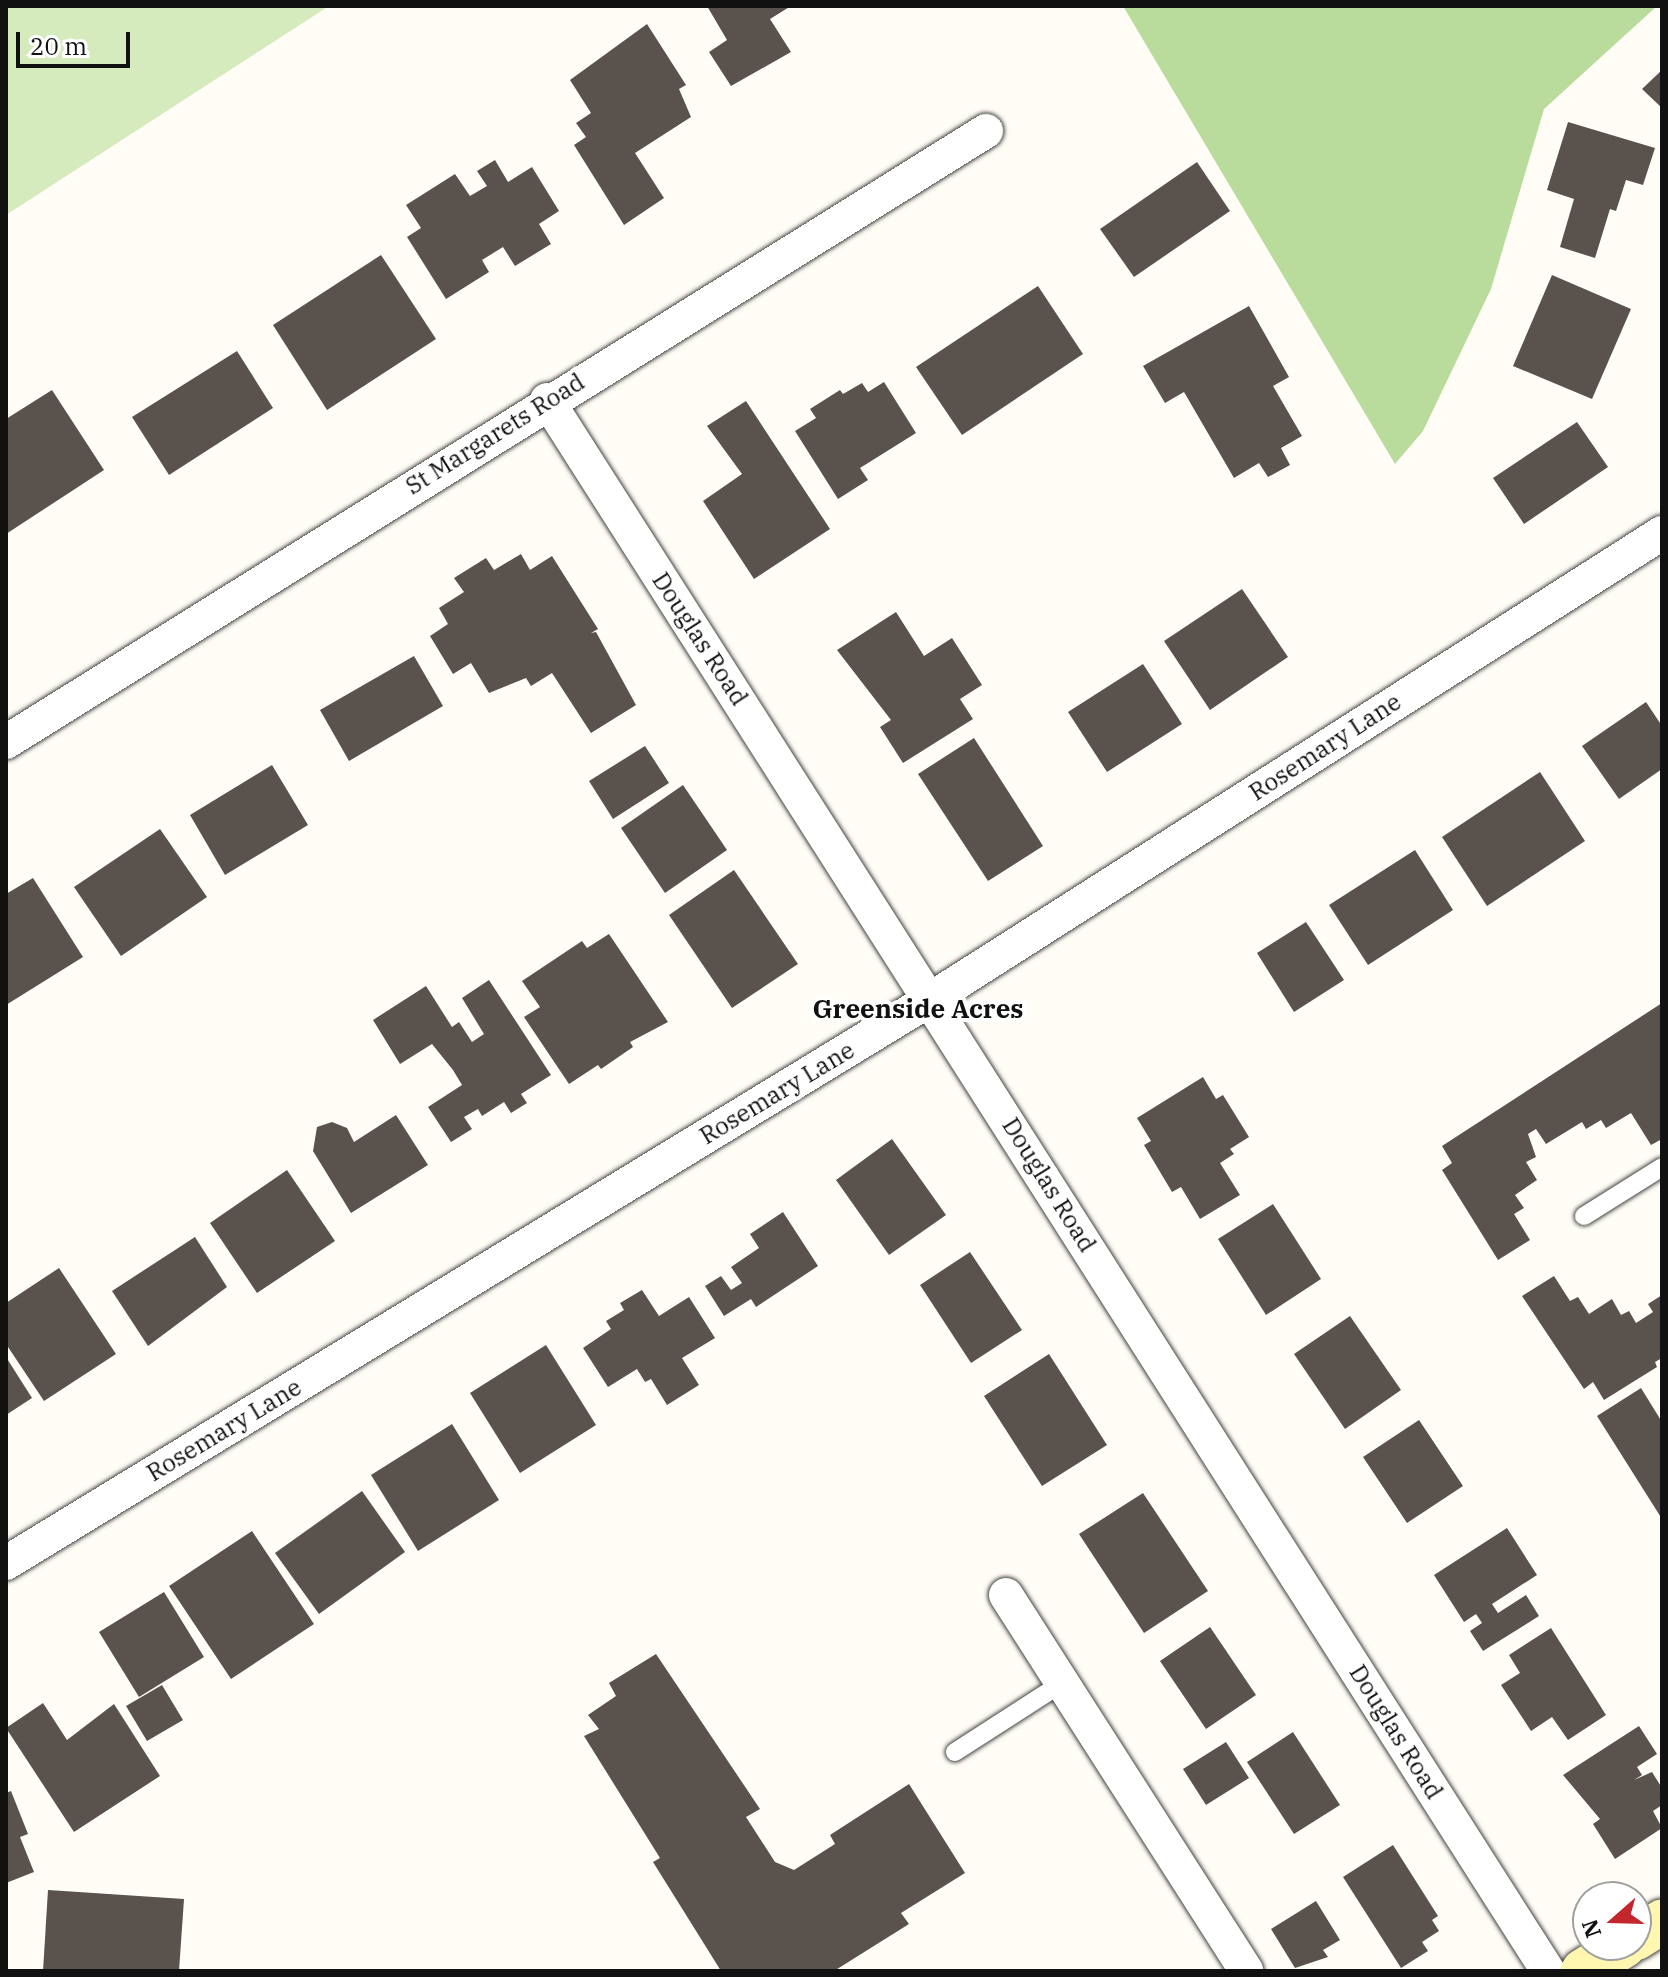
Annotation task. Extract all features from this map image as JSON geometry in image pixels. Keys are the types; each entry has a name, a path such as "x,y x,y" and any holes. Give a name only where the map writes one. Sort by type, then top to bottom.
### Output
{"street":[{"name":"St Margarets Road","path":"6,742 547,400 986,131"},
{"name":"Douglas Road","path":"547,400 1548,1971"},
{"name":"Rosemary Lane","path":"6,1563 931,999 1662,533"},
{"path":"1006,1595 1246,1971"}],"lane":[{"path":"1584,1216 1662,1167"},
{"path":"955,1752 1062,1683"}],"green space":[{"path":"6,6 329,6 6,215"},
{"path":"1123,6 1657,6 1544,109 1491,289 1423,431 1395,464"}],"building":[{"path":"707,6 791,6 770,19 791,52 731,86 709,52 727,40"},
{"path":"647,24 686,85 679,89 691,117 635,153 664,198 624,225 574,145 586,137 576,123 591,113 570,80"},
{"path":"1662,70 1662,108 1642,89"},
{"path":"1568,122 1655,148 1643,185 1626,180 1616,211 1610,209 1595,258 1560,247 1574,199 1547,190"},
{"path":"495,160 508,182 532,167 559,211 539,224 551,244 515,266 503,247 482,260 489,272 446,299 407,237 421,228 406,205 455,174 470,196 487,186 477,171"},
{"path":"1197,162 1230,211 1134,277 1100,229"},
{"path":"381,255 436,339 327,410 273,325"},
{"path":"1552,275 1631,309 1592,399 1513,366"},
{"path":"1038,286 1083,354 962,435 916,367"},
{"path":"1249,306 1289,377 1273,386 1302,436 1281,448 1290,465 1268,477 1259,463 1234,478 1184,392 1165,403 1143,366"},
{"path":"237,351 273,408 169,475 132,417"},
{"path":"884,382 916,433 860,468 868,480 838,499 795,431 816,418 810,409 840,390 843,394 862,383 868,392"},
{"path":"52,390 104,470 6,534 6,419"},
{"path":"746,401 830,529 754,579 703,501 742,474 707,426"},
{"path":"1577,422 1608,467 1524,524 1493,478"},
{"path":"521,554 530,570 552,556 598,629 591,633 596,632 636,705 591,733 552,673 531,686 526,678 489,693 471,663 453,674 430,636 448,624 439,608 464,592 454,578 486,558 494,570"},
{"path":"1242,589 1288,657 1210,710 1164,641"},
{"path":"896,612 924,656 952,638 982,685 960,699 973,719 903,763 880,727 891,720 837,650"},
{"path":"414,656 443,706 349,761 320,710"},
{"path":"1143,664 1182,724 1107,772 1068,712"},
{"path":"1646,702 1662,726 1662,769 1619,799 1582,746"},
{"path":"974,738 1043,846 988,881 918,774"},
{"path":"645,746 669,783 613,819 589,781"},
{"path":"272,765 308,825 225,875 190,815"},
{"path":"1540,772 1585,841 1487,906 1442,837"},
{"path":"683,785 727,850 665,893 621,828"},
{"path":"160,829 207,897 121,956 74,887"},
{"path":"1415,850 1453,910 1368,965 1329,905"},
{"path":"734,870 798,964 732,1008 669,915"},
{"path":"33,878 83,957 6,1005 6,894"},
{"path":"1306,922 1344,980 1294,1012 1257,953"},
{"path":"609,934 668,1022 630,1042 633,1047 601,1069 598,1065 569,1084 524,1017 540,1007 522,981 582,941 587,948"},
{"path":"489,980 551,1075 521,1094 527,1103 511,1113 504,1102 482,1116 478,1109 464,1117 472,1129 451,1142 428,1107 462,1085 453,1070 432,1044 400,1064 373,1020 426,986 452,1027 459,1022 472,1042 484,1034 462,998"},
{"path":"1662,1003 1662,1139 1651,1145 1631,1113 1606,1128 1601,1120 1586,1129 1582,1122 1546,1144 1536,1129 1528,1134 1536,1157 1526,1162 1537,1180 1515,1195 1524,1208 1514,1214 1530,1240 1498,1260 1442,1170 1452,1163 1442,1146"},
{"path":"1203,1077 1216,1099 1223,1095 1249,1137 1230,1149 1234,1154 1220,1163 1240,1195 1200,1219 1181,1187 1172,1192 1144,1145 1151,1141 1137,1118"},
{"path":"396,1115 428,1165 351,1213 313,1151 317,1127 332,1122 347,1128 354,1142"},
{"path":"892,1139 946,1215 889,1255 836,1180"},
{"path":"287,1170 335,1241 257,1293 210,1223"},
{"path":"1273,1204 1321,1279 1266,1315 1218,1239"},
{"path":"783,1212 818,1266 756,1307 751,1299 724,1316 705,1286 721,1276 731,1290 742,1283 731,1267 759,1248 750,1234"},
{"path":"195,1237 227,1287 148,1346 112,1291"},
{"path":"970,1252 1022,1330 971,1363 920,1285"},
{"path":"59,1268 116,1354 44,1401 6,1344 6,1303"},
{"path":"1554,1276 1570,1301 1578,1297 1589,1314 1612,1299 1621,1315 1629,1311 1636,1323 1653,1312 1648,1304 1662,1295 1662,1358 1655,1362 1657,1367 1604,1400 1593,1382 1584,1389 1522,1296"},
{"path":"642,1290 659,1316 689,1297 715,1338 682,1358 699,1385 667,1405 651,1379 645,1382 637,1369 608,1387 583,1348 611,1329 606,1321 624,1310 620,1303"},
{"path":"1350,1316 1401,1390 1345,1429 1294,1354"},
{"path":"546,1345 596,1425 520,1473 470,1393"},
{"path":"1049,1354 1107,1445 1042,1486 984,1396"},
{"path":"6,1357 32,1398 6,1415"},
{"path":"1641,1388 1662,1422 1662,1519 1597,1416"},
{"path":"1419,1420 1463,1486 1407,1523 1363,1457"},
{"path":"452,1424 499,1500 418,1551 371,1475"},
{"path":"362,1491 405,1552 319,1614 275,1553"},
{"path":"1143,1493 1208,1591 1144,1633 1079,1534"},
{"path":"1507,1528 1537,1575 1492,1604 1498,1613 1526,1595 1539,1616 1483,1651 1470,1631 1482,1623 1476,1614 1464,1622 1434,1575"},
{"path":"252,1531 314,1624 231,1679 169,1586"},
{"path":"164,1592 204,1657 139,1697 99,1632"},
{"path":"1210,1627 1256,1695 1206,1729 1160,1661"},
{"path":"1551,1628 1606,1715 1568,1740 1552,1717 1531,1731 1501,1685 1520,1673 1509,1655"},
{"path":"656,1654 760,1809 746,1817 775,1862 794,1870 835,1844 830,1835 909,1784 965,1873 901,1913 909,1924 834,1971 721,1971 653,1862 660,1858 584,1736 599,1729 588,1715 616,1696 609,1683"},
{"path":"162,1685 183,1720 147,1741 126,1706"},
{"path":"43,1703 67,1740 114,1704 160,1776 74,1832 6,1728"},
{"path":"1639,1726 1657,1754 1637,1767 1642,1775 1634,1780 1652,1772 1662,1788 1662,1805 1653,1811 1662,1828 1615,1859 1593,1824 1600,1819 1563,1775"},
{"path":"1293,1732 1340,1805 1294,1834 1247,1762"},
{"path":"1226,1742 1249,1778 1206,1805 1183,1769"},
{"path":"11,1791 28,1834 20,1837 34,1872 6,1883 6,1793"},
{"path":"1393,1845 1438,1916 1432,1920 1439,1931 1422,1942 1428,1951 1401,1968 1343,1877"},
{"path":"48,1890 184,1899 179,1971 43,1971"},
{"path":"1316,1901 1340,1940 1323,1950 1328,1957 1295,1968 1271,1929"}],"district":[{"name":"Greenside Acres","path":"918,1009"}]}
